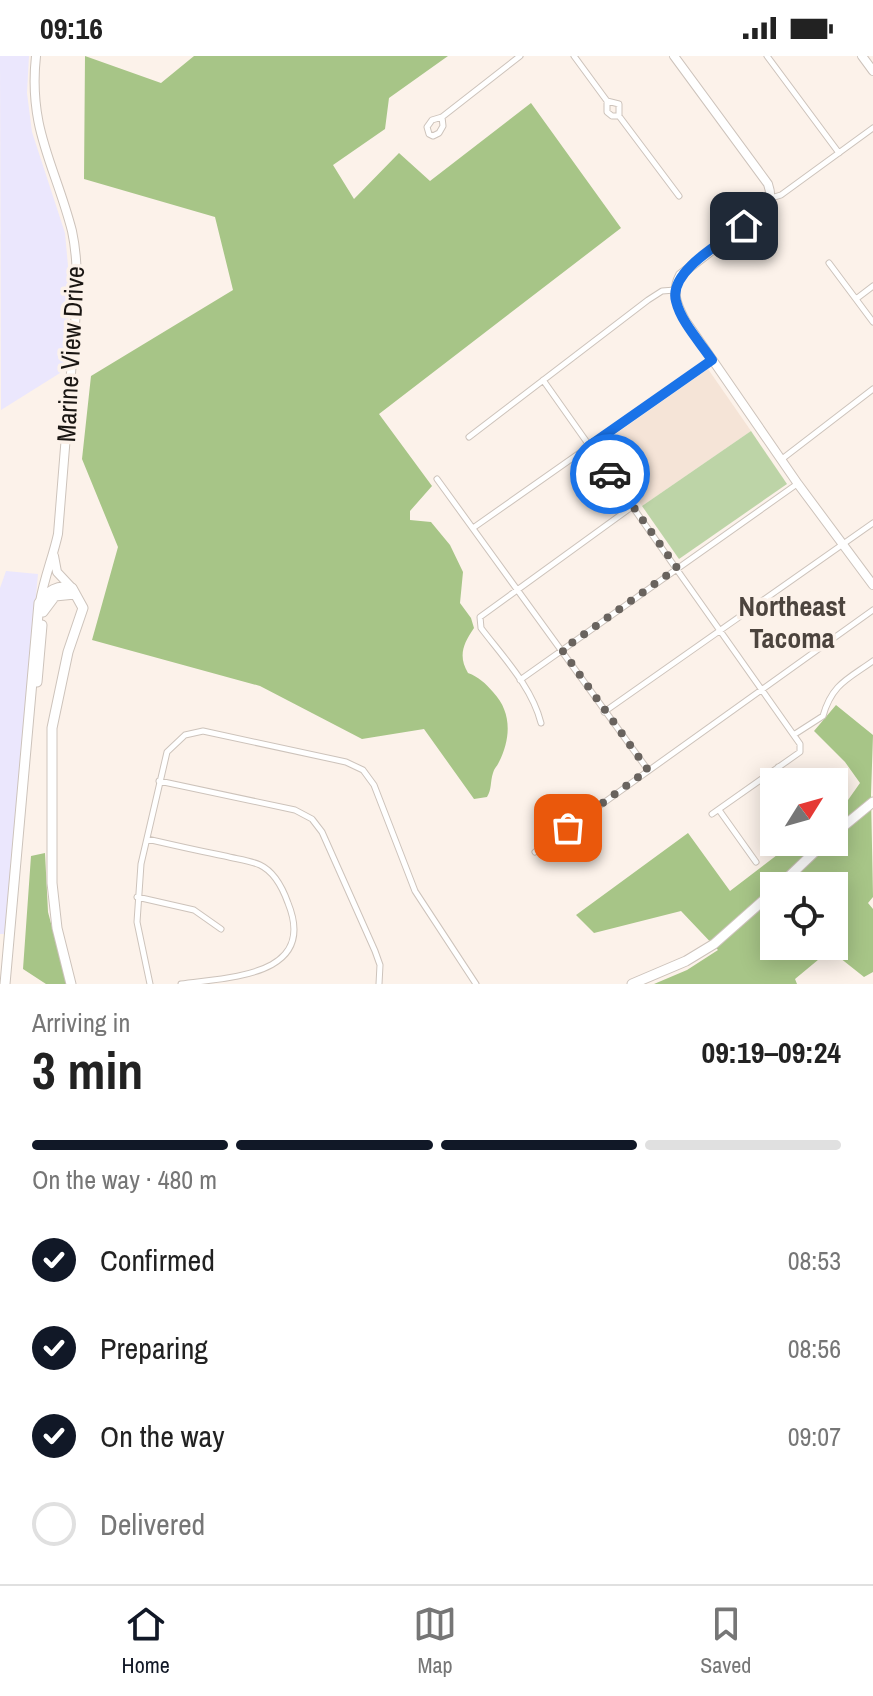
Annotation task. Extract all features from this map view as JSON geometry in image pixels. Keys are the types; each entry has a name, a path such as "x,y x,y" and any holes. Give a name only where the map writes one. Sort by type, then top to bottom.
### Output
{"main road":[{"path":"43,603 57,587 71,592 82,603 83,614 68,652 55,707 51,759 54,912 71,984"},
{"path":"43,603 71,592"},
{"name":"Marine View Drive","path":"7,984 43,603"},
{"path":"848,823 873,802"},
{"path":"794,872 810,856"},
{"path":"632,984 686,961 714,944 760,903"}],"street":[{"name":"Marine View Drive","path":"36,56 34,100 37,123 68,217 77,268 64,472 50,578 43,603"},
{"path":"442,117 520,56"},
{"path":"574,56 607,101 607,112 619,116"},
{"path":"674,56 768,184 771,198"},
{"path":"767,56 839,153"},
{"path":"862,56 872,68"},
{"path":"607,101 619,104 619,116 679,196"},
{"path":"873,128 781,195 771,198 762,212 680,275 675,290 680,311 712,360 873,585"},
{"path":"829,263 873,322"},
{"path":"856,299 873,286"},
{"path":"469,437 652,297 662,291 675,290"},
{"path":"473,528 712,360"},
{"path":"543,380 794,734 801,749 712,814"},
{"path":"781,459 873,389"},
{"path":"437,479 648,770"},
{"path":"520,680 798,484"},
{"path":"541,723 520,680 481,628 480,617 633,506"},
{"path":"604,712 873,523"},
{"name":"Marine View Drive","path":"43,603 44,578 52,557"},
{"path":"52,557 57,572 71,592"},
{"path":"50,578 57,587"},
{"path":"535,852 873,610"},
{"path":"794,734 823,716 828,697 834,690 873,661"},
{"path":"150,984 139,939 137,897 164,758 170,747 185,735 209,732 357,766 367,775 377,790 419,900 476,984"},
{"path":"159,781 295,810 312,819 322,832 379,960 379,984"},
{"path":"719,810 756,862"},
{"path":"147,839 260,865 275,878 294,918 293,940 287,953 273,966 257,973 181,984"},
{"path":"137,897 194,910 221,929"}],"shaded area":[{"path":"0,56 29,56 27,93 32,132 65,233 69,277 68,368 1,410"},
{"path":"708,369 751,431 642,506 600,445"},
{"path":"6,571 38,574 5,934 0,934 0,588"}],"green space":[{"path":"85,56 161,83 194,56 448,56 389,98 385,129 333,165 354,199 399,153 430,181 531,103 621,228 379,414 432,486 410,511 410,520 431,522 450,545 463,572 460,603 474,628 463,650 463,661 468,673 482,681 504,708 508,726 506,744 493,773 487,797 474,799 424,729 362,739 260,686 92,640 118,547 82,459 91,376 233,290 215,217 84,179"},
{"path":"751,431 787,484 679,559 642,506"},
{"path":"836,705 873,735 873,897 868,903 873,909 873,972 864,977 843,960 848,960 848,872 760,872 760,960 818,960 795,979 797,984 654,984 687,970 718,950 681,911 594,933 576,915 688,833 730,891 776,856 848,856 848,800 860,783 845,762 814,731"},
{"path":"45,853 48,912 67,984 46,984 23,969 31,856"}],"way so far":[{"path":"568,828 648,770 562,650 677,568 610,474"}],"district":[{"name":"Northeast Tacoma","path":"792,622"}],"route":[{"path":"610,474 589,446 712,360 680,311 676,301 676,285 680,275 744,226"}]}
